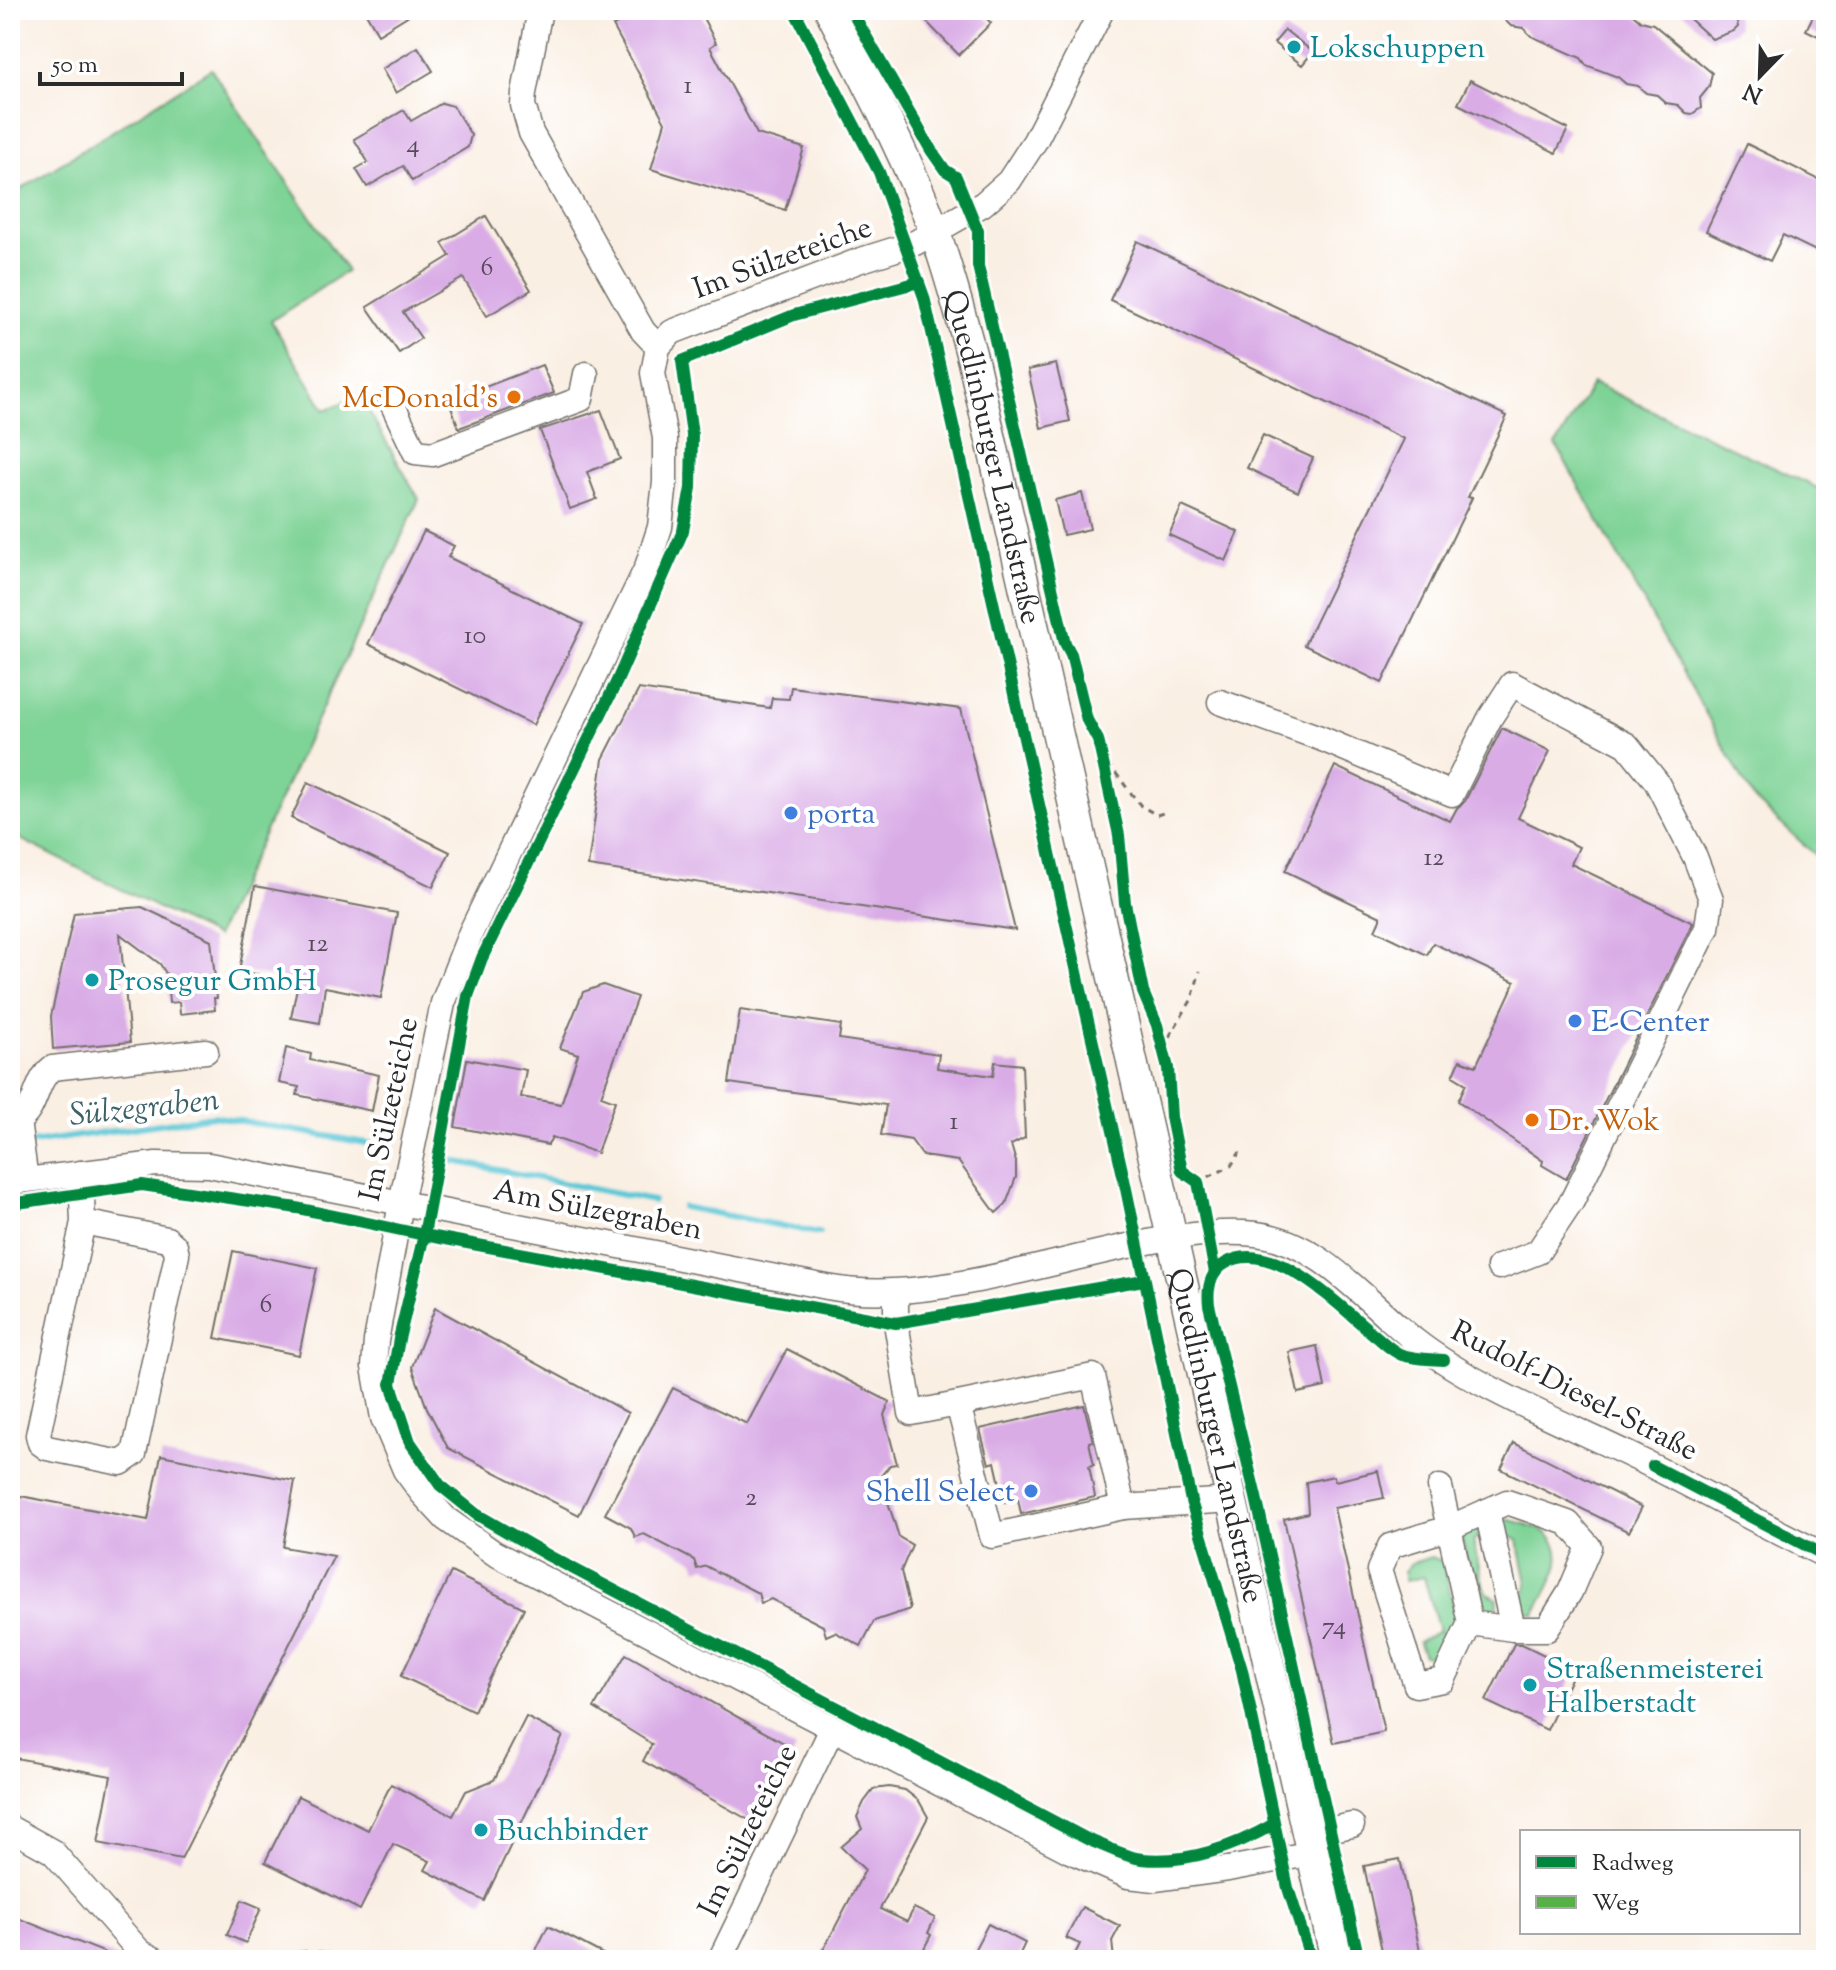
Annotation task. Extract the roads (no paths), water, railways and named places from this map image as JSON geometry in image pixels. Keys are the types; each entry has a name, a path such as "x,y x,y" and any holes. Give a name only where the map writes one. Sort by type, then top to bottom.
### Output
{"main road":[{"name":"Quedlinburger Landstraße","path":"830,10 899,147 934,231 956,298 990,430 1336,1960"}],"street":[{"path":"540,10 523,105 531,133 643,331 658,347"},
{"name":"Im Sülzeteiche","path":"1102,10 1049,116 1009,181 983,204 915,243 858,261 672,332 658,347 653,373 665,438 665,482 660,527 647,567 471,932 443,1003 386,1282 374,1367 377,1393 392,1444 405,1470 446,1519 494,1553 1070,1851 1128,1876 1170,1878 1311,1843 1352,1825"},
{"path":"391,401 415,452 433,454 581,399 586,374"},
{"path":"1220,702 1320,738 1452,794 1490,718 1512,684 1627,745 1656,781 1695,857 1711,899 1707,928 1572,1201 1538,1252 1499,1267"},
{"path":"18,1181 18,1132 42,1076 52,1068 206,1051"},
{"name":"Am Sülzegraben","path":"18,1181 156,1164 209,1165 839,1290 896,1292 930,1288 1172,1237"},
{"path":"81,1173 83,1222 38,1435 40,1443 47,1448 121,1463 134,1454 177,1255 175,1246 167,1239 83,1222"},
{"name":"Rudolf-Diesel-Straße","path":"1172,1237 1249,1233 1274,1237 1300,1248 1327,1265 1417,1343 1444,1360 1826,1556"},
{"path":"896,1292 896,1323 911,1413 1093,1376 1123,1507"},
{"path":"958,1404 992,1536 1123,1507 1232,1500"},
{"path":"1440,1487 1449,1528 1470,1623 1443,1680 1416,1685 1379,1570 1390,1546 1449,1528 1507,1502 1568,1523 1589,1547 1570,1592 1547,1629 1513,1629 1470,1623"},
{"path":"1487,1511 1513,1629"},
{"name":"Im Sülzeteiche","path":"720,1960 832,1729"},
{"path":"10,1828 53,1852 140,1952 156,1960"}],"waterway":[{"name":"Sülzegraben","path":"25,1144 213,1116 377,1145"},
{"name":"Sülzegraben","path":"444,1159 653,1201"},
{"name":"Sülzegraben","path":"683,1207 819,1233"}],"place":[{"name":"Lokschuppen","path":"1294,47"},
{"name":"McDonald's","path":"514,397"},
{"name":"porta","path":"791,813"},
{"name":"Prosegur GmbH","path":"92,980"},
{"name":"E-Center","path":"1575,1021"},
{"name":"Dr. Wok","path":"1532,1120"},
{"name":"Shell Select","path":"1031,1491"},
{"name":"Straßenmeisterei Halberstadt","path":"1530,1685"},
{"name":"Buchbinder","path":"481,1830"}]}
